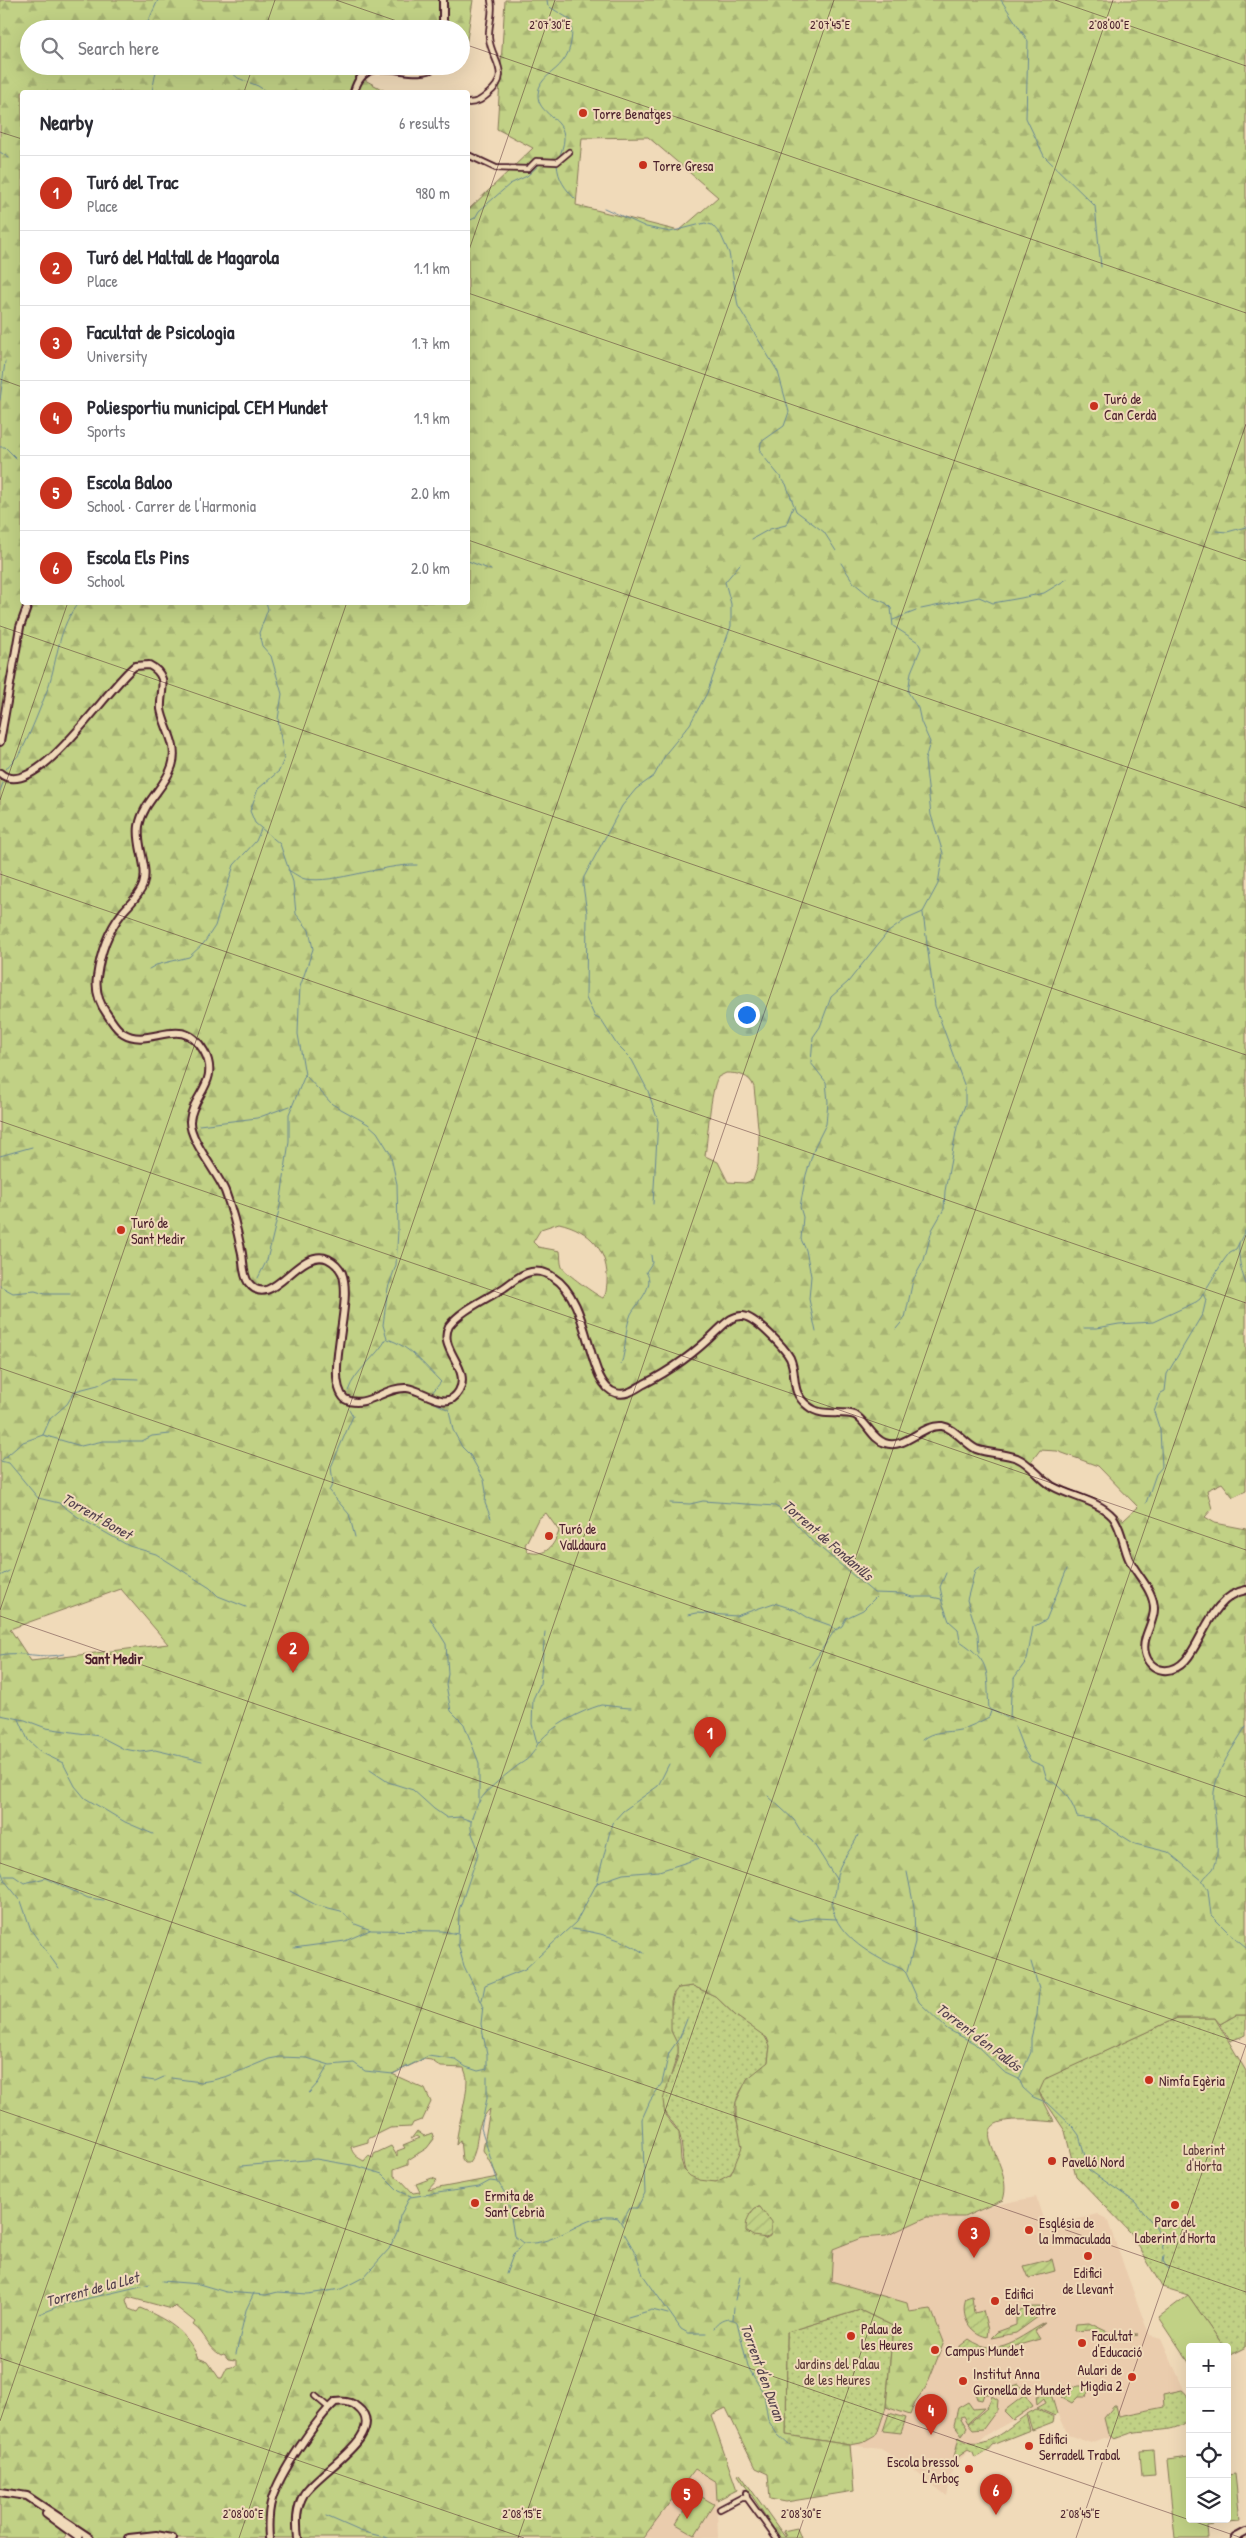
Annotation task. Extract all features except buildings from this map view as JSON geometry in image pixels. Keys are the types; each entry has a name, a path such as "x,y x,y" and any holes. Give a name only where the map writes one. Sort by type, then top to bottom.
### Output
{"street":[{"path":"442,0 443,20"},
{"path":"470,104 480,101 493,90 499,76 499,64 489,38 494,11 491,0"},
{"path":"355,90 362,77 366,75"},
{"path":"470,156 496,168 528,169 536,161 557,162 569,152"},
{"path":"0,742 20,627 28,605"},
{"path":"0,773 9,778 20,778 53,757 132,668 145,664 152,666 159,673 162,684 162,712 174,746 174,761 169,773 142,816 138,834 143,883 137,897 117,920 105,945 98,975 99,1000 116,1028 124,1034 141,1038 164,1032 180,1033 195,1041 205,1053 208,1062 208,1078 192,1113 190,1127 194,1138 224,1190 242,1251 244,1274 249,1284 260,1290 271,1289 304,1261 314,1257 329,1259 339,1268 344,1288 336,1385 344,1399 359,1402 402,1388 415,1390 439,1400 451,1399 458,1392 462,1382 459,1370 446,1343 449,1326 522,1275 531,1272 543,1272 554,1278 571,1294 579,1310 598,1373 606,1386 615,1392 630,1392 664,1374 688,1358 730,1320 739,1316 747,1317 757,1323 787,1354 791,1362 796,1390 803,1402 812,1409 826,1414 855,1415 878,1440 890,1444 900,1443 935,1427 946,1427 975,1448 1016,1458 1054,1487 1102,1508 1116,1523 1129,1559 1152,1596 1154,1615 1144,1651 1149,1661 1158,1668 1172,1669 1186,1660 1198,1644 1208,1619 1216,1609 1236,1593 1246,1590"},
{"path":"296,2538 294,2513 302,2490 352,2444 361,2429 360,2416 353,2409 344,2405 327,2405 315,2396"},
{"path":"269,2538 269,2509 276,2489 327,2405 336,2402 350,2403 360,2409 365,2420 364,2432 357,2444 306,2490 297,2514 296,2538"},
{"path":"0,2492 32,2499 79,2535"},
{"path":"18,2495 69,2531 90,2538"},
{"path":"720,2509 746,2495 776,2538"},
{"path":"1235,2538 1245,2531"},
{"path":"146,2538 156,2535"},
{"path":"129,2538 156,2535 172,2538"}],"shaded area":[{"name":"Campus Mundet","path":"1036,2197 1046,2228 1097,2214 1107,2219 1145,2324 1150,2335 1161,2338 1186,2394 1186,2420 1174,2428 1134,2432 1114,2439 1104,2438 1091,2443 1068,2435 1052,2399 986,2435 953,2466 947,2496 907,2465 881,2449 851,2445 854,2491 786,2502 770,2499 768,2474 755,2468 833,2249 861,2238 886,2236 927,2217 964,2217 995,2205"},
{"path":"696,2469 716,2482 718,2538 643,2538"}],"green space":[{"path":"0,0 473,0 470,20 20,20 20,75 371,75 365,80 383,90 20,90 20,605 470,605 470,208 533,148 497,129 505,0 1246,0 1246,1491 1233,1497 1222,1483 1207,1490 1212,1509 1205,1517 1215,1523 1246,1529 1246,2015 1236,2015 1220,2024 1215,2018 1177,2018 1045,2079 1039,2092 1054,2122 1019,2120 999,2123 990,2130 990,2140 1005,2184 1003,2200 964,2217 927,2217 886,2236 861,2238 833,2249 831,2281 907,2303 909,2312 931,2309 944,2342 926,2387 915,2402 910,2415 886,2407 893,2326 860,2310 787,2332 786,2435 850,2445 854,2491 786,2502 770,2499 768,2474 755,2468 726,2408 711,2415 737,2490 717,2500 716,2482 695,2469 643,2538 75,2538 67,2533 64,2538 0,2538","holes":["648,137 718,197 679,231 576,205 582,138","726,1073 739,1074 747,1077 754,1087 759,1137 758,1165 753,1180 745,1183 728,1182 718,1162 705,1156 711,1103 718,1077","559,1223 570,1226 580,1231 595,1244 605,1261 607,1272 606,1293 603,1298 564,1270 561,1265 560,1251 538,1247 533,1242 541,1229","1040,1450 1057,1451 1098,1466 1138,1507 1124,1520 1110,1509 1056,1484 1031,1462","546,1513 559,1531 552,1546 544,1552 534,1553 528,1552 525,1545 538,1519","121,1589 168,1644 31,1661 10,1629","693,1986 715,1996 736,2016 767,2038 770,2046 768,2062 747,2079 736,2102 736,2116 742,2147 731,2174 716,2182 699,2180 690,2176 684,2170 681,2160 679,2133 665,2115 663,2100 678,2053 678,2045 671,2031 671,2001 673,1994 678,1988","424,2059 431,2060 441,2067 464,2068 467,2087 456,2145 460,2140 462,2159 465,2163 469,2163 475,2150 478,2130 484,2116 490,2109 483,2150 498,2177 428,2190 437,2180 432,2178 416,2184 420,2192 413,2193 400,2179 394,2176 394,2169 408,2164 408,2160 427,2148 434,2139 432,2133 424,2136 417,2131 411,2139 417,2136 420,2138 403,2145 405,2148 397,2151 397,2156 391,2146 374,2154 373,2158 368,2156 364,2161 354,2154 351,2147 368,2142 368,2139 390,2128 411,2127 413,2123 422,2121 431,2102 425,2089 392,2074","757,2207 760,2207 771,2227 770,2236 764,2239 749,2214","128,2297 172,2309 175,2306 195,2322 193,2325 201,2332 216,2352 221,2355 224,2354 228,2359 237,2360 237,2366 227,2368 222,2378 219,2378 208,2362 198,2358 188,2340 175,2327 140,2308 137,2312 129,2309 126,2300"]},
{"path":"693,1986 715,1996 736,2016 764,2035 770,2046 768,2062 748,2082 737,2099 735,2115 742,2140 739,2160 732,2172 716,2182 693,2180 687,2174 684,2167 679,2133 665,2112 662,2102 678,2055 677,2045 670,2027 673,1996 678,1988"},
{"path":"1236,2015 1246,2015 1246,2035 1230,2041 1220,2024"},
{"name":"Parc del Laberint d'Horta","path":"1177,2018 1215,2018 1246,2071 1246,2347 1231,2354 1231,2343 1221,2343 1188,2295 1162,2287 1131,2233 1076,2176 1065,2131 1039,2092 1044,2079"},
{"path":"760,2207 771,2222 771,2234 766,2238 753,2236 746,2231 749,2216 755,2208"},
{"path":"1052,2259 1055,2271 1029,2278 1024,2266"},
{"path":"1188,2295 1221,2343 1186,2343 1186,2358 1159,2317"},
{"path":"972,2296 974,2313 983,2311 988,2330 987,2337 975,2332 965,2317 964,2305 966,2298"},
{"path":"1027,2307 1046,2307 1046,2311 1016,2333 991,2338 997,2332 1016,2325 1016,2312"},
{"name":"Jardins del Palau de les Heures","path":"860,2310 893,2326 886,2407 877,2434 861,2443 850,2445 786,2435 787,2332"},
{"path":"1045,2323 1035,2331 1040,2339 998,2351 976,2351 958,2357 960,2346 969,2339 980,2345 999,2346 1018,2339"},
{"path":"1089,2323 1112,2334 1138,2335 1121,2340 1091,2330 1075,2331 1076,2324"},
{"path":"1019,2384 1023,2391 1020,2393 984,2394 982,2400 977,2399 974,2390 1004,2389"},
{"path":"1090,2386 1086,2397 1078,2397 1072,2403 1061,2397 1069,2388"},
{"path":"1182,2390 1185,2393 1185,2422 1170,2429 1144,2431 1114,2439 1108,2434 1104,2418 1114,2406 1116,2406 1119,2416 1164,2407 1163,2394"},
{"path":"1051,2394 1057,2414 1055,2416 1037,2408 1046,2403 1044,2398 1037,2404 1036,2396"},
{"path":"1025,2395 1033,2406 1013,2420 1004,2411"},
{"path":"992,2396 998,2400 997,2410 983,2429 973,2430 968,2424 987,2408"},
{"path":"968,2402 973,2409 984,2408 968,2423 964,2416 960,2417 967,2428 962,2435 954,2424 958,2408"},
{"path":"1036,2409 1054,2417 1053,2422 1032,2430 1027,2414"},
{"path":"889,2413 906,2418 901,2433 883,2431"},
{"path":"1026,2415 1030,2430 992,2445 987,2451 975,2458 973,2453 968,2450 955,2459 959,2437 967,2442 985,2442 1002,2433"},
{"path":"1153,2450 1155,2475 1142,2476 1140,2451"},
{"path":"1186,2458 1186,2523 1214,2523 1214,2525 1207,2526 1208,2538 1175,2538 1167,2460"},
{"path":"740,2474 785,2537 783,2531 797,2528 801,2538 780,2538 738,2475"},
{"path":"1231,2474 1235,2474 1240,2521 1231,2522"},
{"path":"695,2493 714,2504 695,2535 676,2524"}],"waterway":[{"path":"149,20 158,0"},
{"path":"547,0 548,6 571,20 572,25 572,36 566,57 544,79 538,94 542,107 556,121 563,132 564,144 559,158"},
{"path":"1001,0 1028,41 1026,118 1044,156 1095,206 1101,267"},
{"path":"152,90 155,75"},
{"path":"234,75 264,90"},
{"path":"0,152 9,158"},
{"path":"546,163 556,165"},
{"path":"470,220 475,218 479,211 510,184 527,176 540,164"},
{"path":"557,164 563,183 575,199"},
{"path":"604,208 646,227 670,232 705,223 712,225 721,235 729,253 738,306 778,372 789,412 784,426 761,442 760,452 786,484 796,511 824,532 836,551"},
{"path":"0,400 5,362"},
{"path":"0,447 5,447 16,458"},
{"path":"752,539 770,529 786,525 793,507"},
{"path":"1216,531 1227,532 1246,527"},
{"path":"470,562 491,570"},
{"path":"841,563 854,583 871,597 886,603 891,608 893,626 918,642 921,648 911,672 908,692 918,708 921,722 930,742 925,760 931,815 943,853 938,884 923,912"},
{"path":"653,1204 658,1121 648,1091 632,1060 617,1045 601,1020 595,1017 586,998 587,913 583,885 584,877 622,806 636,789 654,776 667,752 690,724 707,693 731,626 731,604 725,582 740,564"},
{"path":"921,609 979,597 993,603 1021,598 1044,593 1067,579"},
{"path":"6,769 21,752 32,728 48,688 63,632 77,605"},
{"path":"258,1278 267,1260 280,1206 289,1141 289,1114 305,1075 298,1034 300,987 313,949 309,930 296,914 293,882 280,844 255,823 250,811 258,789 279,771 284,759 278,719 282,694 271,656 262,646 259,633 268,609 267,605"},
{"path":"893,620 916,611"},
{"path":"0,791 3,783"},
{"path":"149,969 156,965 189,957 204,943 215,926 234,865 256,841 261,829"},
{"path":"288,870 303,878 317,880 344,877 389,867 417,865"},
{"path":"816,1332 809,1299 811,1276 806,1250 801,1239 803,1217 800,1207 806,1175 815,1146 826,1124 828,1102 826,1082 811,1063 813,1037 820,1027 831,997 848,982 887,933 905,920 923,912"},
{"path":"896,1329 905,1318 913,1280 924,1260 932,1230 944,1209 945,1191 957,1127 965,1105 965,1087 935,1006 923,913"},
{"path":"305,1075 332,1104 368,1124 377,1132 390,1153 397,1184 398,1230 396,1265 388,1288 383,1325 387,1338 361,1370 348,1391"},
{"path":"199,1125 257,1118 290,1106"},
{"path":"0,1156 32,1147"},
{"path":"1084,1328 1153,1322 1196,1302 1200,1299 1230,1252 1236,1249 1246,1229"},
{"path":"1239,1243 1240,1265 1246,1284"},
{"path":"621,1364 631,1314 649,1283 646,1272 652,1263 651,1255"},
{"path":"0,1286 13,1293 35,1291 45,1294 70,1294"},
{"path":"1146,1503 1156,1474 1162,1467 1160,1430 1154,1412 1161,1393 1165,1391 1167,1374 1203,1313 1206,1300 1203,1294"},
{"path":"388,1339 404,1347 441,1382 431,1394"},
{"path":"2,1460 23,1442 43,1435 50,1419 67,1404 75,1391 98,1385 112,1378 138,1379"},
{"path":"429,1400 449,1410 453,1430 484,1480 485,1503 491,1518"},
{"path":"349,1409 353,1416 331,1467 333,1483 329,1491 349,1514 355,1537"},
{"path":"43,1435 81,1446 103,1441 142,1441 152,1436 170,1434"},
{"name":"Torrent Bonet","path":"0,1461 9,1463 38,1498 59,1503 78,1517 129,1546 156,1554 210,1588 218,1596 246,1607"},
{"name":"Torrent de Fondanills","path":"670,1503 690,1504 703,1501 775,1506 786,1513 810,1539 874,1593 903,1594 912,1597 941,1599 949,1621 958,1629 960,1641 971,1649 983,1663 987,1677 989,1709 1010,1719"},
{"path":"979,1567 975,1570 967,1600 978,1634 979,1653"},
{"path":"1010,1719 1014,1678 1027,1660 1033,1627 1046,1620 1067,1569"},
{"path":"0,1576 9,1571"},
{"path":"943,1601 940,1587 946,1573"},
{"path":"688,1615 697,1613 736,1616 774,1603 796,1610 807,1617 832,1626 836,1630 842,1626 846,1618 863,1610 877,1596"},
{"path":"430,1618 446,1644 448,1674 446,1685 451,1711 464,1724 479,1763 479,1802"},
{"path":"810,1667 835,1630"},
{"path":"537,1743 532,1724 533,1699 540,1684 545,1632"},
{"path":"0,1655 56,1656 64,1654"},
{"path":"171,2078 201,2082 213,2080 228,2076 269,2059 280,2057 307,2058 330,2065 354,2063 365,2071 393,2074 428,2056 456,2060 466,2067 478,2071 487,2069 487,2054 481,2024 483,2005 464,1966 458,1944 459,1910 478,1854 471,1827 473,1813 488,1791 528,1758 534,1752 539,1742 560,1724 584,1711 601,1705 631,1708"},
{"path":"922,1740 935,1733 960,1730 971,1726 989,1717 991,1711"},
{"path":"0,1715 25,1720 46,1728 99,1736 124,1749 141,1752 155,1750 202,1761"},
{"path":"19,1719 28,1740 42,1753 63,1763 75,1786 85,1798 125,1822 153,1834"},
{"path":"1203,1880 1213,1869 1216,1862 1217,1843 1214,1800 1216,1783 1227,1758 1246,1726"},
{"name":"Torrent de Fondanills","path":"1015,1727 1023,1748 1031,1761 1043,1766 1047,1779 1066,1795 1077,1817 1097,1820 1135,1844 1168,1852 1203,1881 1208,1890 1211,1915 1246,1947"},
{"path":"482,2000 485,1985 525,1969 576,1922 597,1883 612,1823 623,1811 658,1786 669,1764"},
{"path":"370,1770 388,1782 413,1790 447,1818 460,1817 471,1821"},
{"path":"768,1796 794,1820 802,1833 812,1841 836,1879"},
{"name":"Torrent d'en Pallós","path":"858,1835 840,1867 832,1902 835,1917 841,1927 849,1937 869,1952 902,1969 906,1973 919,2002 947,2029 974,2043 1004,2072 1019,2079 1023,2088 1033,2097 1048,2103 1073,2127 1079,2135 1089,2170 1135,2202 1155,2226 1161,2238 1163,2249"},
{"path":"597,1883 623,1874 659,1871 700,1858"},
{"path":"0,1868 5,1881 21,1901 31,1930 59,1969"},
{"path":"907,1872 914,1907 915,1942 907,1972"},
{"path":"5,1876 14,1876 24,1883 46,1878 88,1898 104,1900"},
{"path":"290,1891 316,1905 341,1911 355,1924 371,1930 442,1931 458,1934"},
{"path":"789,1917 799,1921 814,1918 837,1919"},
{"path":"572,1929 609,1936 627,1943 644,1953"},
{"path":"294,1948 345,1941 370,1930"},
{"path":"1019,2079 1031,2052 1031,2038 1037,2015 1039,1989 1031,1962"},
{"path":"622,2222 630,2208 637,2208 645,2193 642,2119 650,2101 662,2083 669,2053 680,2037 687,2019"},
{"path":"309,2093 318,2083 328,2066"},
{"path":"142,2079 155,2081 164,2077"},
{"name":"Torrent d'en Duran","path":"487,2077 487,2098 481,2128 498,2182 506,2195"},
{"path":"241,2166 316,2159 357,2166 382,2174 399,2191 411,2196"},
{"name":"Torrent de la Llet","path":"162,2281 199,2284 226,2292 266,2295 278,2292 308,2294 341,2289 364,2277 389,2249 397,2232 400,2216 410,2197 479,2187 490,2181 498,2182"},
{"name":"Torrent d'en Duran","path":"509,2205 514,2236 523,2243 536,2243 548,2240 594,2219 618,2218 623,2226"},
{"name":"Torrent d'en Duran","path":"624,2233 636,2254 643,2275 681,2329 688,2333 706,2333"},
{"path":"506,2274 513,2255 522,2244"},
{"path":"1164,2255 1163,2261 1168,2269"},
{"path":"735,2300 740,2277"},
{"name":"Torrent de la Llet","path":"39,2314 64,2304 150,2284"},
{"path":"236,2354 246,2310 254,2293"},
{"path":"733,2319 734,2307"},
{"path":"628,2317 652,2310 668,2314"},
{"name":"Torrent d'en Duran","path":"714,2328 725,2320 731,2319 737,2322 748,2367 764,2394 768,2420 777,2434 790,2446"},
{"path":"326,2516 360,2531 388,2538"}],"place":[{"name":"Torre Benatges","path":"583,113"},
{"name":"Torre Gresa","path":"643,165"},
{"name":"Turó de Can Cerdà","path":"1094,406"},
{"name":"Turó de Sant Medir","path":"121,1230"},
{"name":"Turó de Valldaura","path":"549,1536"},
{"name":"Turó del Maltall de Magarola","path":"293,1673"},
{"name":"Turó del Trac","path":"710,1758"},
{"name":"Nimfa Egèria","path":"1149,2080"},
{"name":"Pavelló Nord","path":"1052,2161"},
{"name":"Ermita de Sant Cebrià","path":"475,2203"},
{"name":"Parc del Laberint d'Horta","path":"1175,2205"},
{"name":"Església de la Immaculada","path":"1029,2230"},
{"name":"Edifici de Llevant","path":"1088,2256"},
{"name":"Facultat de Psicologia","path":"974,2258"},
{"name":"Edifici del Teatre","path":"995,2301"},
{"name":"Palau de les Heures","path":"851,2336"},
{"name":"Facultat d'Educació","path":"1082,2343"},
{"name":"Campus Mundet","path":"935,2350"},
{"name":"Aulari de Migdia 2","path":"1132,2377"},
{"name":"Institut Anna Gironella de Mundet","path":"963,2381"},
{"name":"Poliesportiu municipal CEM Mundet","path":"931,2435"},
{"name":"Edifici Serradell Trabal","path":"1029,2446"},
{"name":"Escola bressol L'Arboç","path":"969,2469"},
{"name":"Escola Els Pins","path":"996,2515"},
{"name":"Escola Baloo","path":"687,2519"}],"district":[{"name":"Sant Medir","path":"114,1658"}],"park label":[{"name":"Laberint d'Horta","path":"1204,2158"}]}
